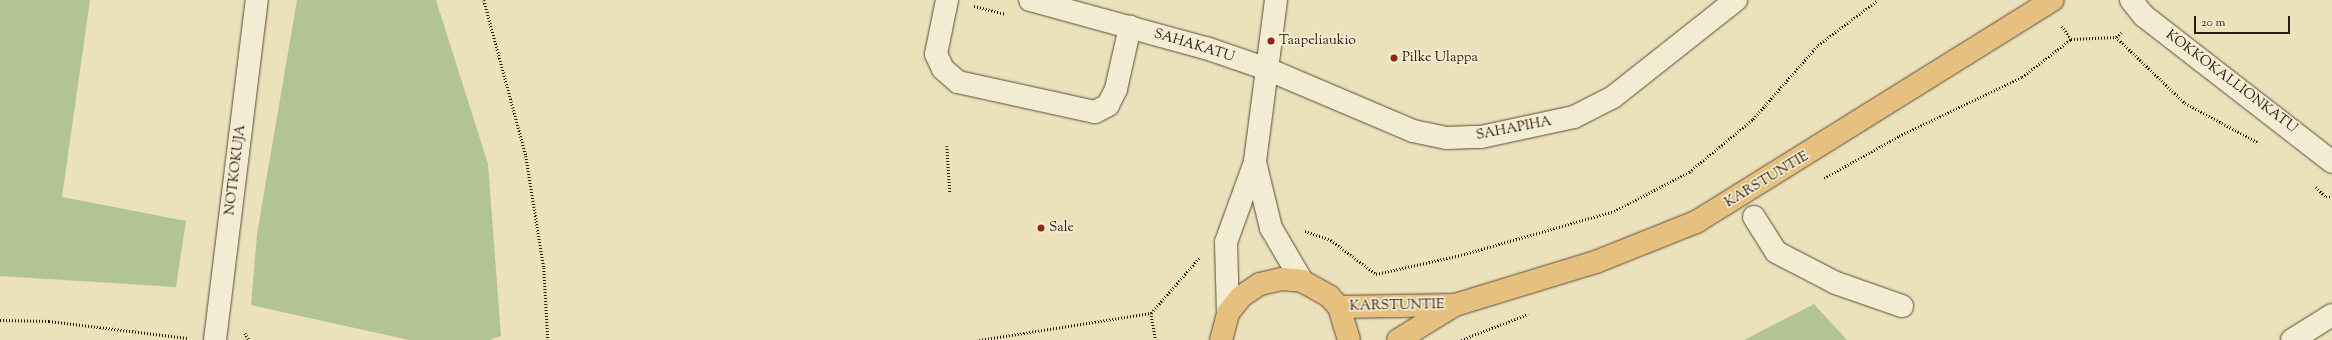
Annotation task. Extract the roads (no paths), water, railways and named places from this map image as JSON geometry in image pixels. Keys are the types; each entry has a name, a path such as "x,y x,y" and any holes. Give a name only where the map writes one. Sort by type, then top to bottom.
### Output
{"main road":[{"name":"KARSTUNTIE","path":"1398,340 1454,305 1596,262 1696,222 2053,0"},
{"path":"1219,340 1228,313 1242,296 1260,284 1281,279 1302,281 1317,287 1339,307 1349,340"},
{"name":"KARSTUNTIE","path":"1339,307 1454,305"}],"street":[{"name":"NOTKOKUJA","path":"215,340 257,0"},
{"path":"946,0 936,54 943,69 958,82 1095,112 1108,105 1116,90 1130,27"},
{"name":"SAHAKATU","path":"1030,0 1130,27 1268,69"},
{"path":"1228,313 1226,242 1255,162 1276,0"},
{"name":"SAHAPIHA","path":"1268,69 1413,131 1446,138 1481,138 1574,117 1613,97 1736,0"},
{"name":"KOKKOKALLIONKATU","path":"2131,0 2144,16 2332,162"},
{"path":"1255,162 1271,228 1302,281"},
{"path":"1754,217 1776,252 1836,283 1902,306"},
{"path":"2292,340 2332,315"}],"place":[{"name":"Taapeliaukio","path":"1271,41"},
{"name":"Pilke Ulappa","path":"1394,58"},
{"name":"Sale","path":"1041,228"}]}
